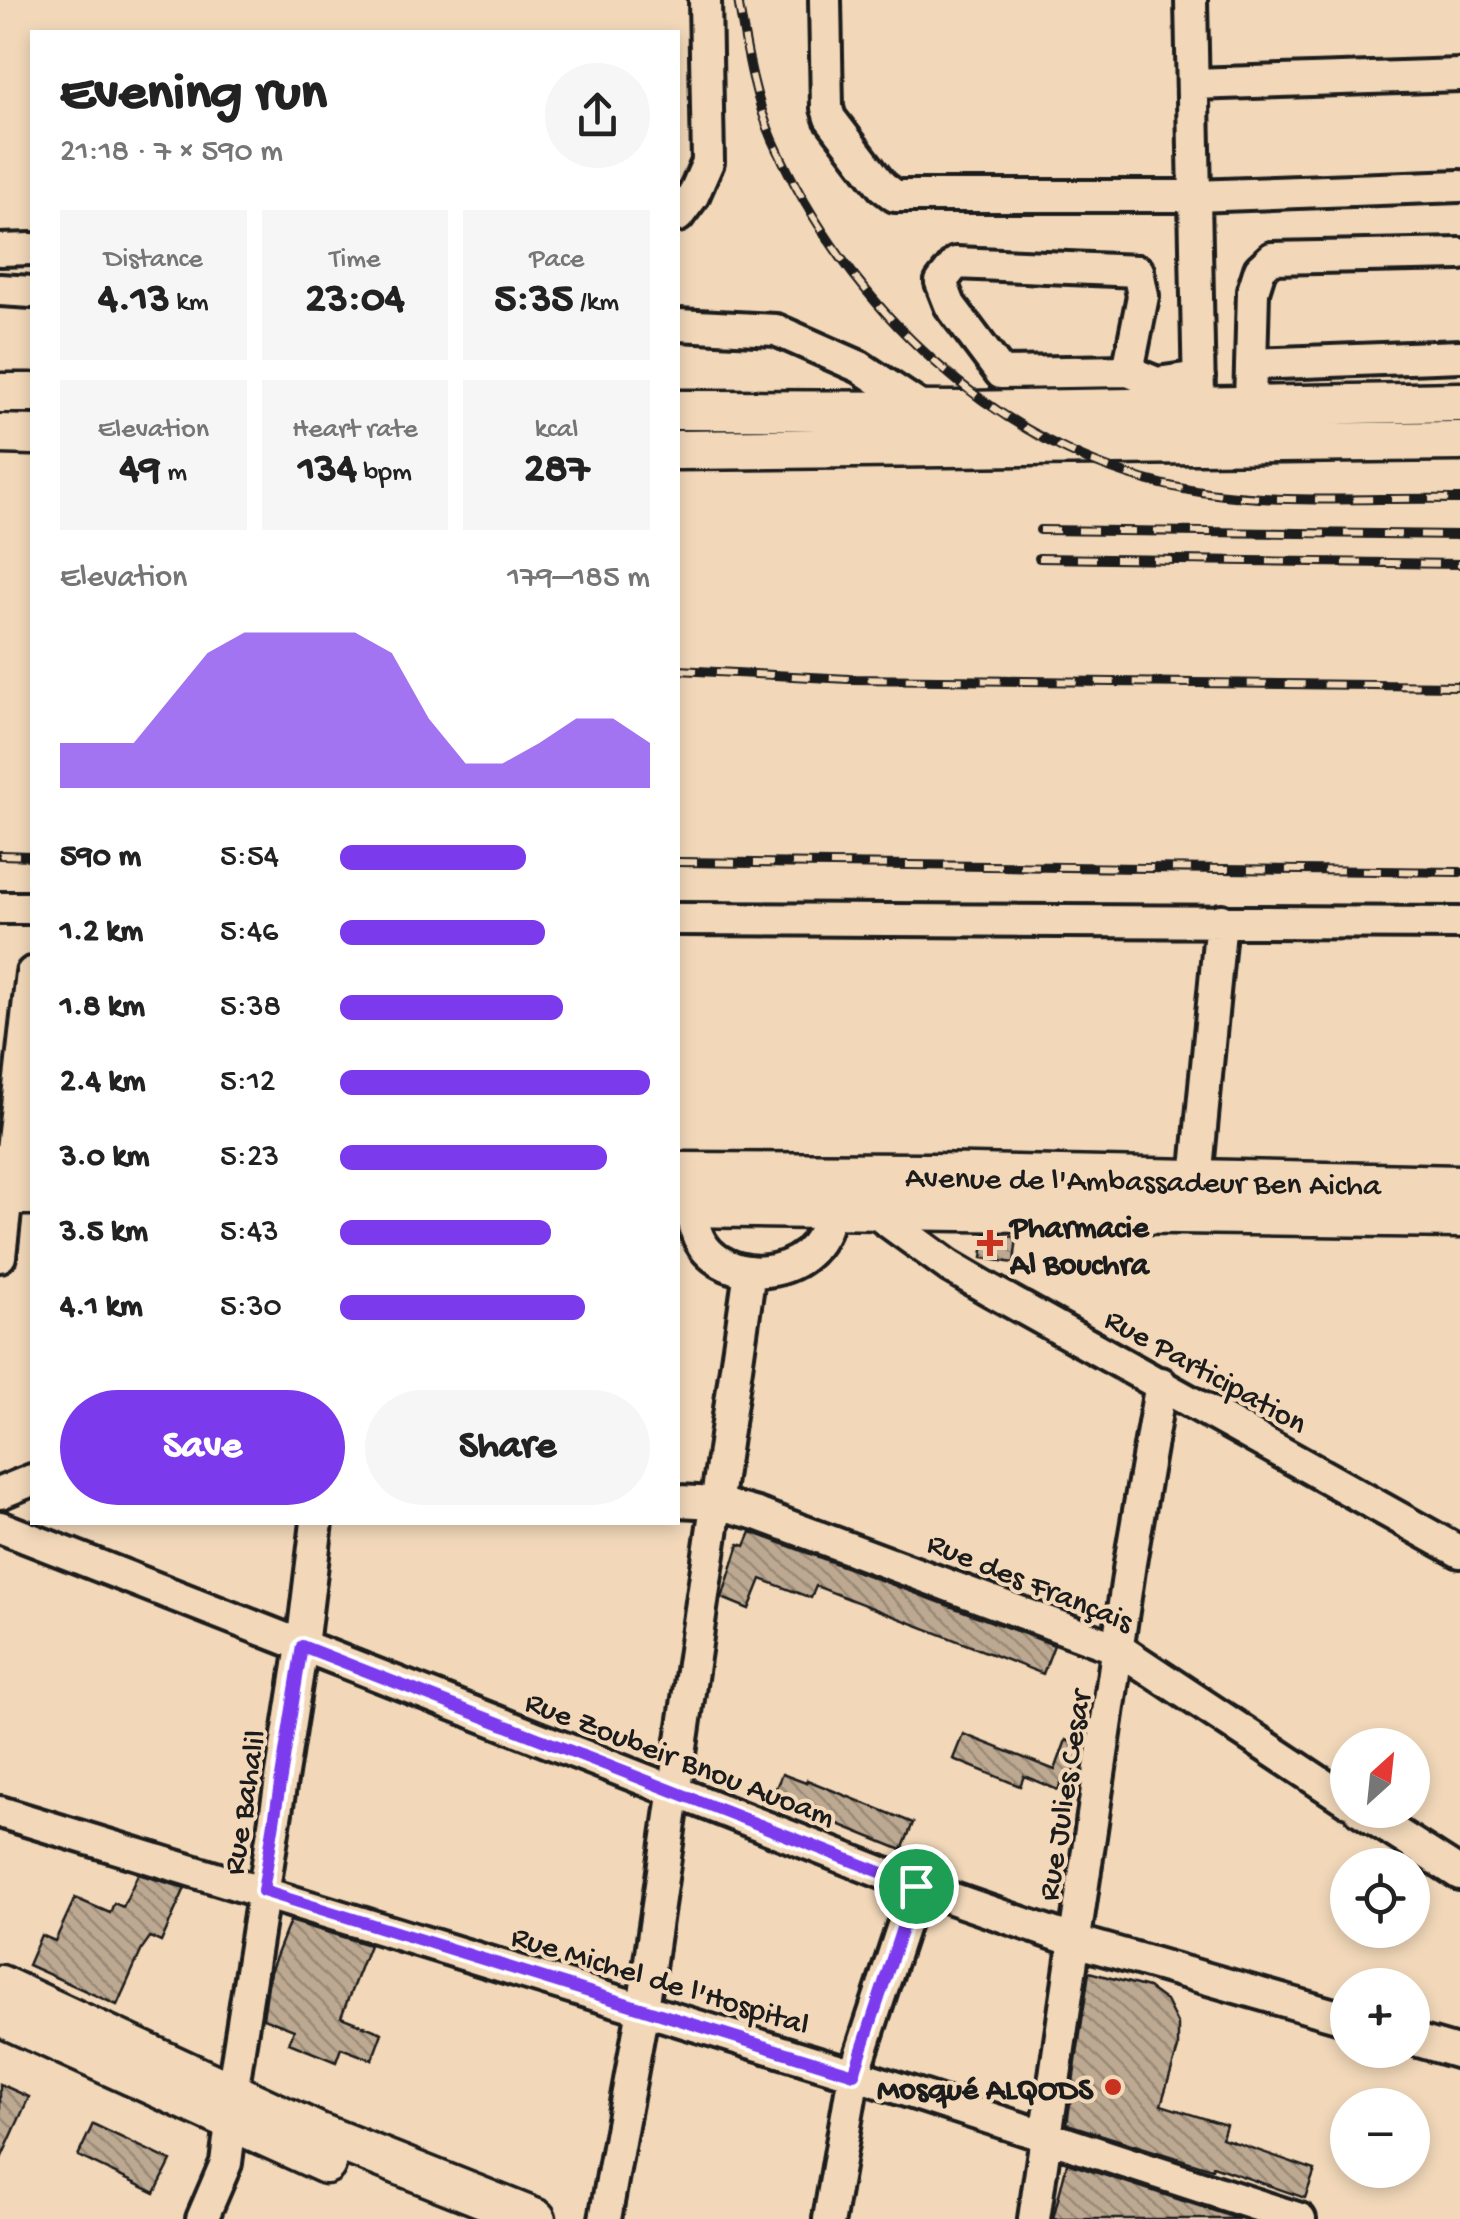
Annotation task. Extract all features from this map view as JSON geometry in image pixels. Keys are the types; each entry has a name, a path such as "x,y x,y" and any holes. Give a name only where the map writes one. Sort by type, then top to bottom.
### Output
{"main road":[{"path":"680,410 1007,410 1199,391 1250,404 1460,402"},
{"path":"0,392 30,394"},
{"path":"1007,410 1013,448"},
{"path":"0,434 30,435"},
{"path":"680,450 1460,441"},
{"name":"Avenue de l'Ambassadeur Ben Aicha","path":"687,1190 829,1191 1196,1180 1460,1185"},
{"name":"Avenue de l'Ambassadeur Ben Aicha","path":"829,1191 872,1210 1460,1218"},
{"path":"0,1985 232,2108 464,2219"},
{"path":"0,2016 232,2108 334,2140 536,2219"}],"street":[{"path":"680,213 693,196 708,162 705,0"},
{"path":"825,0 827,108 836,129 882,186 895,196 1195,196 1460,186"},
{"path":"1191,0 1201,444"},
{"path":"1193,84 1460,74"},
{"path":"0,250 30,249"},
{"path":"1250,404 1253,291 1260,269 1272,258 1460,254"},
{"path":"1128,371 1144,296 1138,270 956,264 940,282 950,305 1001,373 1128,371 1157,383 1199,391"},
{"path":"0,290 30,292"},
{"path":"680,325 776,330 860,367 926,411"},
{"path":"1251,364 1460,356"},
{"path":"0,908 30,908"},
{"path":"680,919 1460,923"},
{"path":"1196,1180 1221,920"},
{"path":"0,1256 14,1179 30,996"},
{"name":"Avenue de l'Ambassadeur Ben Aicha","path":"687,1190 696,1234 692,1253 750,1272"},
{"path":"605,2219 643,2009 750,1272 772,1271 799,1261 826,1232 829,1191"},
{"name":"Rue Participation","path":"872,1210 949,1266 1460,1552"},
{"name":"Rue Julies Cesar","path":"1034,2219 1130,1562 1161,1383"},
{"path":"0,1493 30,1481"},
{"name":"Rue des Français","path":"680,1500 716,1503 856,1548 1120,1649 1330,1789"},
{"name":"Rue Bahalil","path":"202,2219 224,2169 317,1525"},
{"name":"Rue Zoubeir Bnou Auoam","path":"0,1527 916,1886 1075,1941 1330,2014"},
{"name":"Rue Michel de l'Hospital","path":"0,1812 854,2074 1300,2219"},
{"path":"1388,1828 1460,1874"},
{"path":"829,2219 854,2074 916,1886"},
{"path":"1430,2044 1460,2053"}],"building":[{"path":"985,1234 1017,1237 1014,1263 982,1258"},
{"path":"751,1532 1054,1645 1043,1674 816,1586 811,1598 761,1579 749,1609 722,1598 739,1544 745,1546"},
{"path":"963,1734 1055,1770 1066,1740 1083,1747 1071,1778 1064,1776 1058,1790 1024,1776 1020,1786 953,1759"},
{"path":"782,1774 806,1783 807,1780 913,1823 902,1850 772,1797"},
{"path":"138,1874 185,1888 161,1942 150,1937 143,1947 117,2005 28,1965 41,1935 55,1941 75,1898 110,1913 114,1903 123,1907"},
{"path":"290,1921 369,1945 341,2017 382,2033 372,2060 341,2048 336,2062 289,2043 294,2030 263,2018 270,1972"},
{"name":"Mosqué ALQODS","path":"1089,1972 1148,1988 1166,2001 1178,2025 1178,2048 1161,2105 1226,2125 1222,2138 1315,2170 1305,2198 1213,2166 1212,2169 1067,2124"},
{"path":"0,2084 29,2097 0,2161"},
{"path":"93,2124 171,2161 155,2193 78,2156"},
{"path":"1067,2163 1239,2219 1053,2219"}],"railway":[{"path":"738,0 761,107 804,201 842,259 886,313 936,362 990,405 1049,441 1112,469 1179,488 1282,499 1460,499"},
{"path":"1040,530 1460,535"},
{"path":"1039,558 1460,564"},
{"path":"680,670 849,679 1460,686"},
{"path":"0,855 30,856"},
{"path":"680,862 1460,872"}],"place":[{"name":"Pharmacie Al Bouchra","path":"990,1243"},
{"name":"Mosqué ALQODS","path":"1113,2087"}],"route":[{"path":"302,1646 916,1886 854,2074 263,1891 302,1646"}]}
